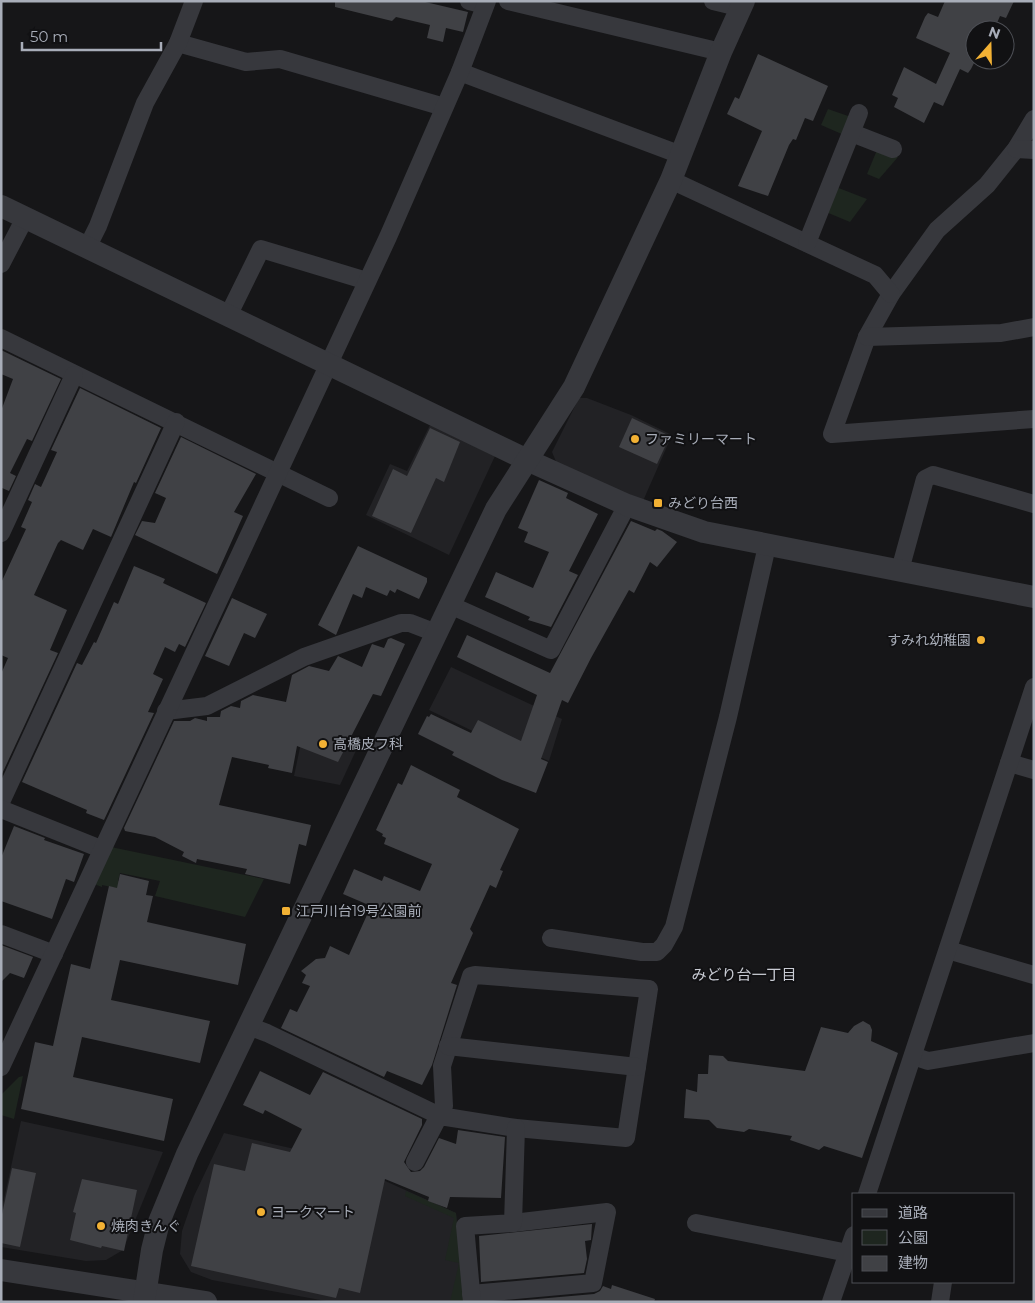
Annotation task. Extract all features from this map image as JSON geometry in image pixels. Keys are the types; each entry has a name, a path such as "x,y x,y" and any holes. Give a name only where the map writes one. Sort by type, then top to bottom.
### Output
{"street":[{"path":"87,248 98,226 145,103 178,43 194,1"},
{"path":"508,1 721,52"},
{"path":"145,1297 152,1250 164,1208 187,1154 496,509 574,387 671,180 721,52 743,4 713,1"},
{"path":"1,1068 101,849 330,364 460,72 480,3"},
{"path":"178,43 246,62 280,59 444,108"},
{"path":"460,72 681,155"},
{"path":"807,243 859,113"},
{"path":"1034,119 1016,149 987,185 937,230 891,294 867,337 832,434 1034,419"},
{"path":"852,133 893,149"},
{"path":"1016,149 1034,150"},
{"path":"671,180 875,275 891,294"},
{"path":"1,206 527,460 627,505 704,532 767,546 1034,597"},
{"path":"1,264 25,218"},
{"path":"228,316 261,249 367,281"},
{"path":"867,337 1001,332 1034,327"},
{"path":"1,338 329,498"},
{"path":"1,533 74,375"},
{"path":"1,802 176,422"},
{"path":"900,570 925,479 933,475 1034,504"},
{"path":"450,605 551,650 627,505"},
{"path":"551,938 642,952 657,952 664,945 674,927 728,717 767,546"},
{"path":"166,711 206,706 304,657 401,623 410,623 436,633"},
{"path":"867,1193 1034,687"},
{"path":"1009,763 1034,770"},
{"path":"1,809 101,849"},
{"path":"1,934 54,954"},
{"path":"948,950 1034,975"},
{"path":"248,1026 267,1033 440,1116 516,1128 626,1138 650,989 475,975 468,979 442,1066 444,1106 440,1116 415,1162"},
{"path":"913,1056 928,1061 1034,1043"},
{"path":"448,1046 637,1067"},
{"path":"513,1222 516,1128"},
{"path":"607,1212 593,1284 471,1298 465,1226 513,1222 607,1212"},
{"path":"696,1223 848,1253"},
{"path":"831,1302 852,1241"},
{"path":"1,1270 145,1297 206,1302"},
{"path":"940,1302 943,1283"}],"shaded area":[{"path":"579,398 587,398 631,415 672,435 643,501 557,464 552,452"},
{"path":"430,425 495,456 449,555 366,515 390,464 407,471"},
{"path":"451,667 562,719 549,761 514,746 512,750 429,710"},
{"path":"306,719 359,744 340,785 294,776"},
{"path":"21,1121 163,1152 123,1250 106,1260 86,1261 1,1247 1,1213"},
{"path":"224,1133 374,1167 372,1175 456,1213 464,1302 331,1302 212,1280 191,1272 180,1254 182,1231 194,1196"}],"green space":[{"path":"828,109 851,117 844,135 821,125"},
{"path":"877,150 898,157 879,179 867,174"},
{"path":"836,187 867,199 850,222 826,212"},
{"path":"111,847 264,879 245,917 155,896 160,881 120,873 118,881 121,882 120,889 94,884"},
{"path":"23,1076 14,1119 1,1115 1,1095 19,1077"},
{"path":"406,1191 456,1213 464,1302 450,1302 459,1263 445,1260 454,1218 405,1196"}],"building":[{"path":"335,1 421,1 468,12 463,32 446,28 443,42 427,38 430,25 396,17 392,21 335,7"},
{"path":"945,1 1014,1 1006,18 1000,16 998,20 965,20 965,70 970,70 968,73 960,69 943,106 934,102 924,123 894,107 898,98 892,95 904,67 936,84 950,53 916,38 928,13 938,17"},
{"path":"758,54 828,86 813,121 805,118 796,140 793,139 789,145 768,196 738,186 762,131 727,114 735,97 739,99"},
{"path":"1,350 61,379 32,441 27,439 10,473 16,476 9,491 2,488 1,491 1,411 13,379 1,374"},
{"path":"80,388 161,428 136,483 134,482 111,537 93,529 83,550 61,540 34,595 67,610 50,650 58,653 2,774 1,674 8,658 1,655 1,583 26,529 21,527 32,502 28,500 35,484 41,487 57,452 51,450"},
{"path":"632,418 670,436 657,464 619,447"},
{"path":"430,428 460,442 444,482 436,478 411,533 372,516 393,469 407,476"},
{"path":"181,437 256,474 234,512 243,516 217,574 135,535 142,521 155,523 166,498 155,493"},
{"path":"539,480 568,493 566,498 598,514 569,571 578,575 551,627 528,620 530,617 485,597 496,572 533,588 549,552 524,542 528,532 518,528"},
{"path":"631,521 655,531 657,529 662,531 677,542 657,567 650,562 634,593 629,590 568,703 562,700 541,759 548,762 536,793 502,780 452,755 454,752 418,734 427,716 429,717 431,714 471,733 478,720 521,741 537,695 457,657 467,635 550,673"},
{"path":"358,546 427,578 427,582 419,599 397,589 395,593 390,590 387,596 366,587 362,598 353,594 336,635 318,625"},
{"path":"134,566 165,579 163,583 206,603 185,647 179,644 175,652 165,647 153,674 163,679 148,712 154,713 104,820 86,813 87,810 22,782 77,663 82,665 94,642 96,643 114,602 118,604"},
{"path":"232,598 267,614 255,638 244,633 229,666 205,656"},
{"path":"391,638 405,644 381,696 373,694 338,762 297,746 292,773 268,768 269,765 232,757 219,805 311,825 306,846 299,844 290,884 245,874 247,869 197,859 196,863 182,856 184,852 155,837 125,831 124,828 174,721 190,721 195,718 207,721 207,717 220,717 221,711 231,706 240,708 241,701 253,695 286,702 292,675 309,666 329,671 338,656 362,667 372,644 384,648 388,639"},
{"path":"411,765 460,790 457,797 519,829 500,870 503,871 496,888 490,885 470,929 473,933 451,983 457,985 432,1065 422,1085 387,1071 384,1077 281,1028 290,1009 297,1012 310,986 302,983 306,975 301,971 316,959 325,958 330,946 349,955 371,906 343,894 354,869 382,881 384,876 420,891 432,864 384,844 386,838 376,830 398,783 402,785"},
{"path":"14,826 45,838 44,840 84,854 74,882 66,879 52,919 1,901 1,858"},
{"path":"120,874 149,881 146,895 153,896 147,922 246,944 238,985 120,960 111,1000 210,1021 200,1063 82,1037 73,1077 173,1099 164,1141 21,1109 35,1042 53,1046 71,964 90,969 109,886 117,888"},
{"path":"1,945 33,957 24,978 10,973 1,982"},
{"path":"863,1021 870,1025 872,1030 871,1041 898,1053 862,1158 824,1146 819,1150 790,1140 792,1136 749,1129 744,1132 717,1128 709,1120 684,1118 686,1089 697,1092 698,1074 708,1074 709,1055 723,1056 728,1061 805,1071 821,1027 848,1033 854,1026"},
{"path":"260,1071 310,1095 323,1072 422,1119 422,1125 404,1162 411,1172 420,1171 424,1167 439,1138 456,1144 458,1130 505,1137 501,1198 450,1197 447,1208 428,1201 429,1197 385,1179 360,1293 339,1288 336,1298 191,1266 214,1164 245,1171 252,1143 290,1152 302,1129 265,1110 263,1114 243,1105"},
{"path":"12,1168 36,1173 20,1247 1,1243 1,1219"},
{"name":"焼肉きんぐ","path":"82,1179 137,1190 124,1251 102,1246 101,1248 70,1240 76,1213 73,1212"},
{"path":"592,1224 591,1240 585,1241 587,1259 584,1273 481,1282 479,1236"},
{"path":"612,1285 655,1299 654,1302 503,1302 594,1294 600,1291 603,1286 611,1289"}],"place":[{"name":"ファミリーマート","path":"635,439"},
{"name":"みどり台西","path":"658,503"},
{"name":"すみれ幼稚園","path":"981,640"},
{"name":"高橋皮フ科","path":"323,744"},
{"name":"江戸川台19号公園前","path":"286,911"},
{"name":"ヨークマート","path":"261,1212"},
{"name":"焼肉きんぐ","path":"101,1226"}],"district":[{"name":"みどり台一丁目","path":"744,975"}]}
